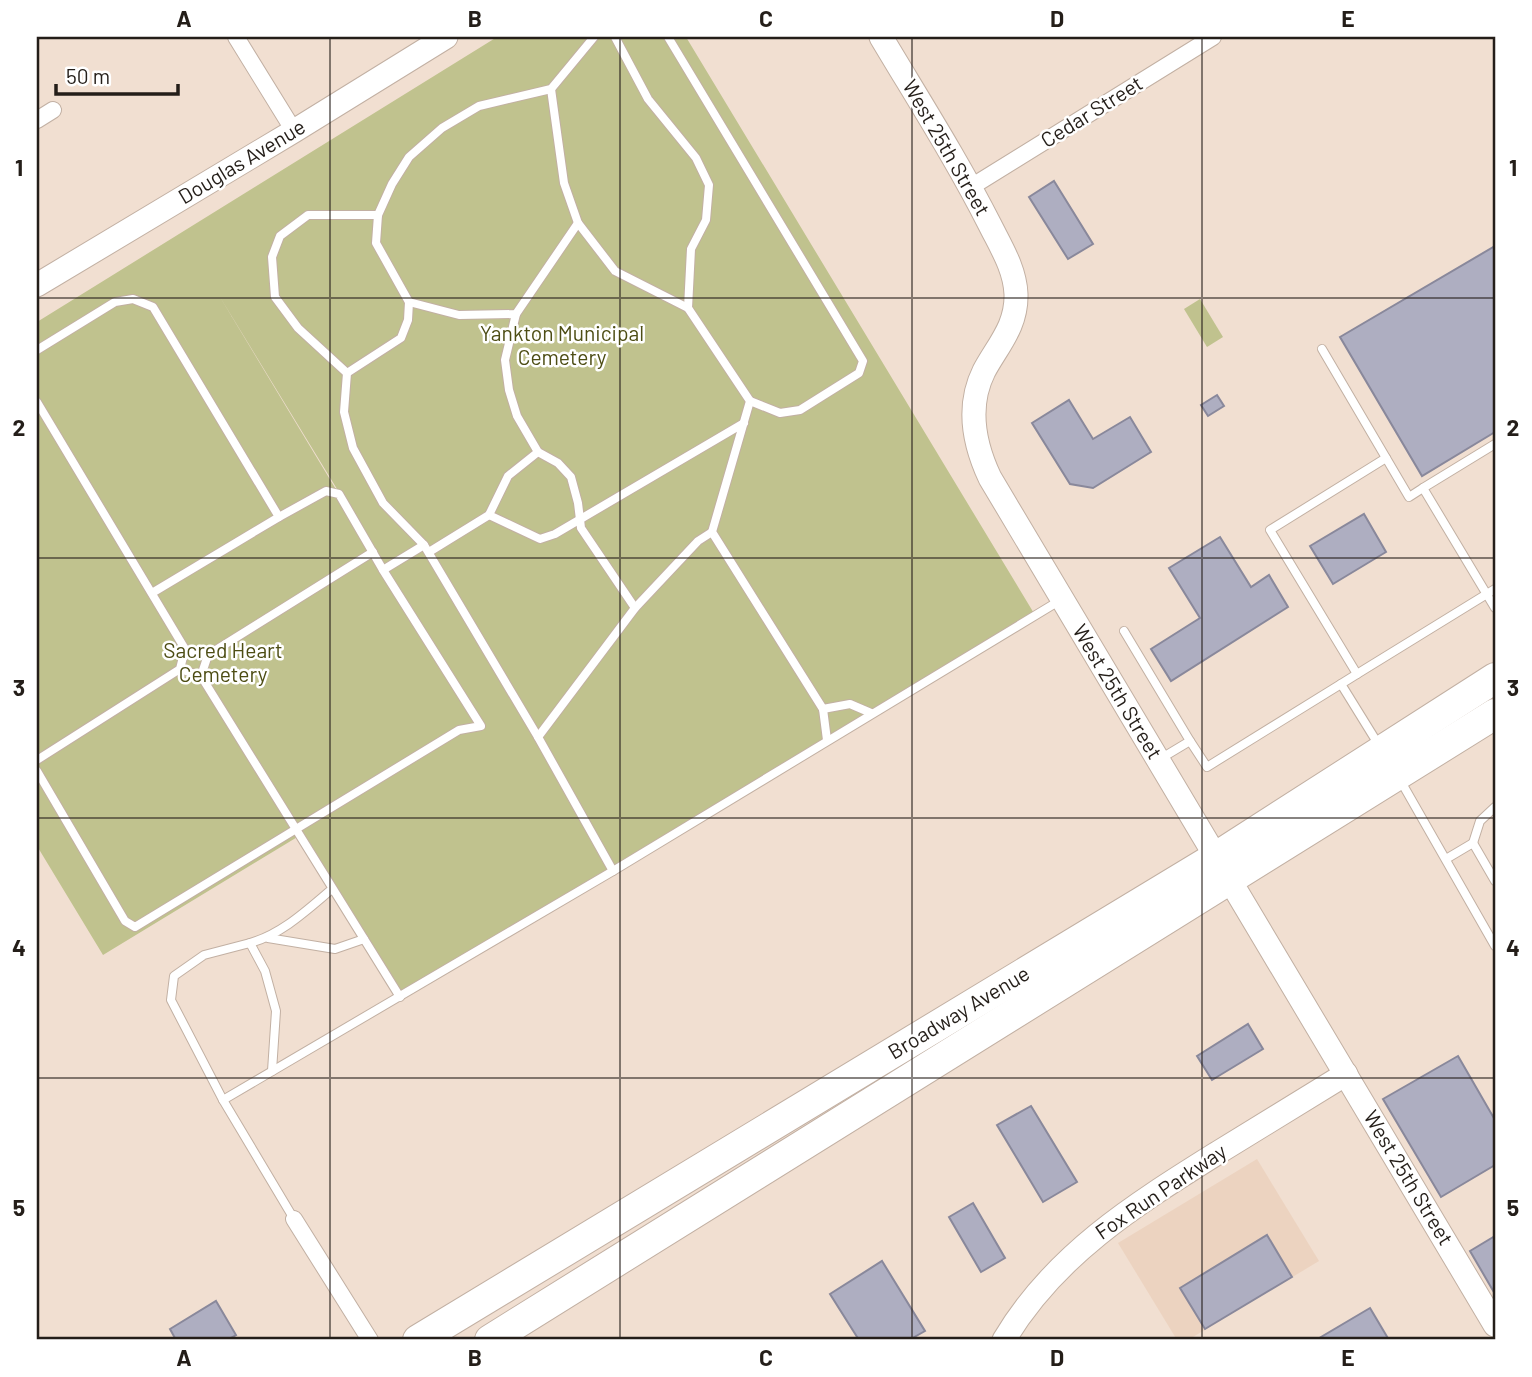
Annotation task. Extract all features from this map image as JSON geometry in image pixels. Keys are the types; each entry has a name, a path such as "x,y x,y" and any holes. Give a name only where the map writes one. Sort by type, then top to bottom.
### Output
{"highway":[{"name":"Broadway Avenue","path":"490,1340 1223,869 1390,763 1487,706"},
{"name":"Broadway Avenue","path":"418,1340 1223,869"}],"street":[{"path":"236,37 294,131"},
{"name":"Douglas Avenue","path":"37,285 446,37"},
{"name":"West 25th Street","path":"881,37 971,187 1013,272 1016,308 1008,332 983,373 974,401 975,435 980,457 990,478 1495,1325"},
{"name":"Cedar Street","path":"971,187 1213,37"},
{"path":"37,120 53,110"},
{"name":"Fox Run Parkway","path":"1004,1340 1043,1286 1084,1245 1116,1219 1157,1190 1346,1074"},
{"path":"294,1219 370,1340"}],"lane":[{"path":"347,373 401,338 408,320 408,302 376,243 378,215 391,184 409,157 442,128 479,106 551,89 594,37"},
{"path":"615,37 648,99 696,158 709,185 706,220 691,249 688,308"},
{"path":"551,89 564,183 578,223 615,271 688,308 750,401 780,413 800,410 859,373 863,361 667,37"},
{"path":"347,373 298,328 275,297 272,257 280,236 308,215 378,215"},
{"path":"578,223 516,314 505,360 509,390 517,416 538,452 558,463 571,477 581,528 635,608"},
{"path":"37,350 115,302 133,299 153,307 279,517"},
{"path":"408,302 459,315 516,314"},
{"path":"1322,349 1409,497 1495,444"},
{"path":"347,373 344,412 353,449 383,503 427,549 613,871"},
{"path":"538,737 635,608 698,541 712,532 750,401"},
{"path":"37,402 185,649 180,669 37,760"},
{"path":"489,515 540,539 555,534 744,423"},
{"path":"383,570 489,515 508,476 538,452"},
{"path":"1356,674 1270,530 1386,458"},
{"path":"1423,488 1491,592 1495,608"},
{"path":"37,771 125,920 135,927 459,730 481,726 339,495 326,491 152,593"},
{"path":"712,532 823,709 827,740"},
{"path":"201,676 208,655 373,552"},
{"path":"1124,631 1206,767 1491,592"},
{"path":"223,1100 613,871 1062,599"},
{"path":"185,649 208,655"},
{"path":"180,669 201,676 400,997"},
{"path":"1341,684 1390,763 1495,946"},
{"path":"823,709 850,704 871,713"},
{"path":"1158,761 1190,741"},
{"path":"1495,807 1480,821 1474,844 1495,881"},
{"path":"1446,859 1474,844"},
{"path":"294,1219 223,1100 171,1000 174,976 204,955 268,938 298,918 332,889"},
{"path":"1485,928 1495,922"},
{"path":"268,938 335,949 364,939"},
{"path":"250,943 265,971 276,1011 272,1071"}],"shaded area":[{"path":"1257,1159 1319,1261 1188,1340 1177,1340 1118,1243"}],"green space":[{"name":"Yankton Municipal Cemetery","path":"497,37 686,37 1035,615 400,997 299,836 103,955 37,846 37,322","holes":["220,297 376,553 375,554"]},
{"path":"1200,299 1223,337 1207,347 1184,309"}],"building":[{"path":"1054,181 1093,244 1068,259 1029,197"},
{"path":"1495,246 1495,432 1422,476 1340,337"},
{"path":"1217,395 1224,406 1208,416 1201,405"},
{"path":"1069,400 1093,439 1130,417 1151,452 1093,488 1070,484 1032,423"},
{"path":"1364,514 1386,552 1333,584 1310,546"},
{"path":"1220,537 1251,587 1269,575 1288,607 1171,681 1151,649 1200,618 1169,568"},
{"path":"1248,1024 1263,1049 1212,1080 1197,1056"},
{"path":"1458,1056 1495,1120 1495,1165 1441,1197 1383,1099"},
{"path":"1031,1106 1077,1182 1043,1202 997,1125"},
{"path":"973,1203 1005,1258 981,1272 949,1217"},
{"path":"1267,1235 1292,1277 1205,1329 1180,1288"},
{"path":"1495,1236 1495,1294 1470,1251"},
{"path":"882,1261 925,1331 909,1340 859,1340 830,1294"},
{"path":"216,1301 236,1335 227,1340 176,1340 170,1329"},
{"path":"1370,1308 1389,1340 1316,1340"}],"park label":[{"name":"Sacred Heart Cemetery","path":"223,663"}]}
